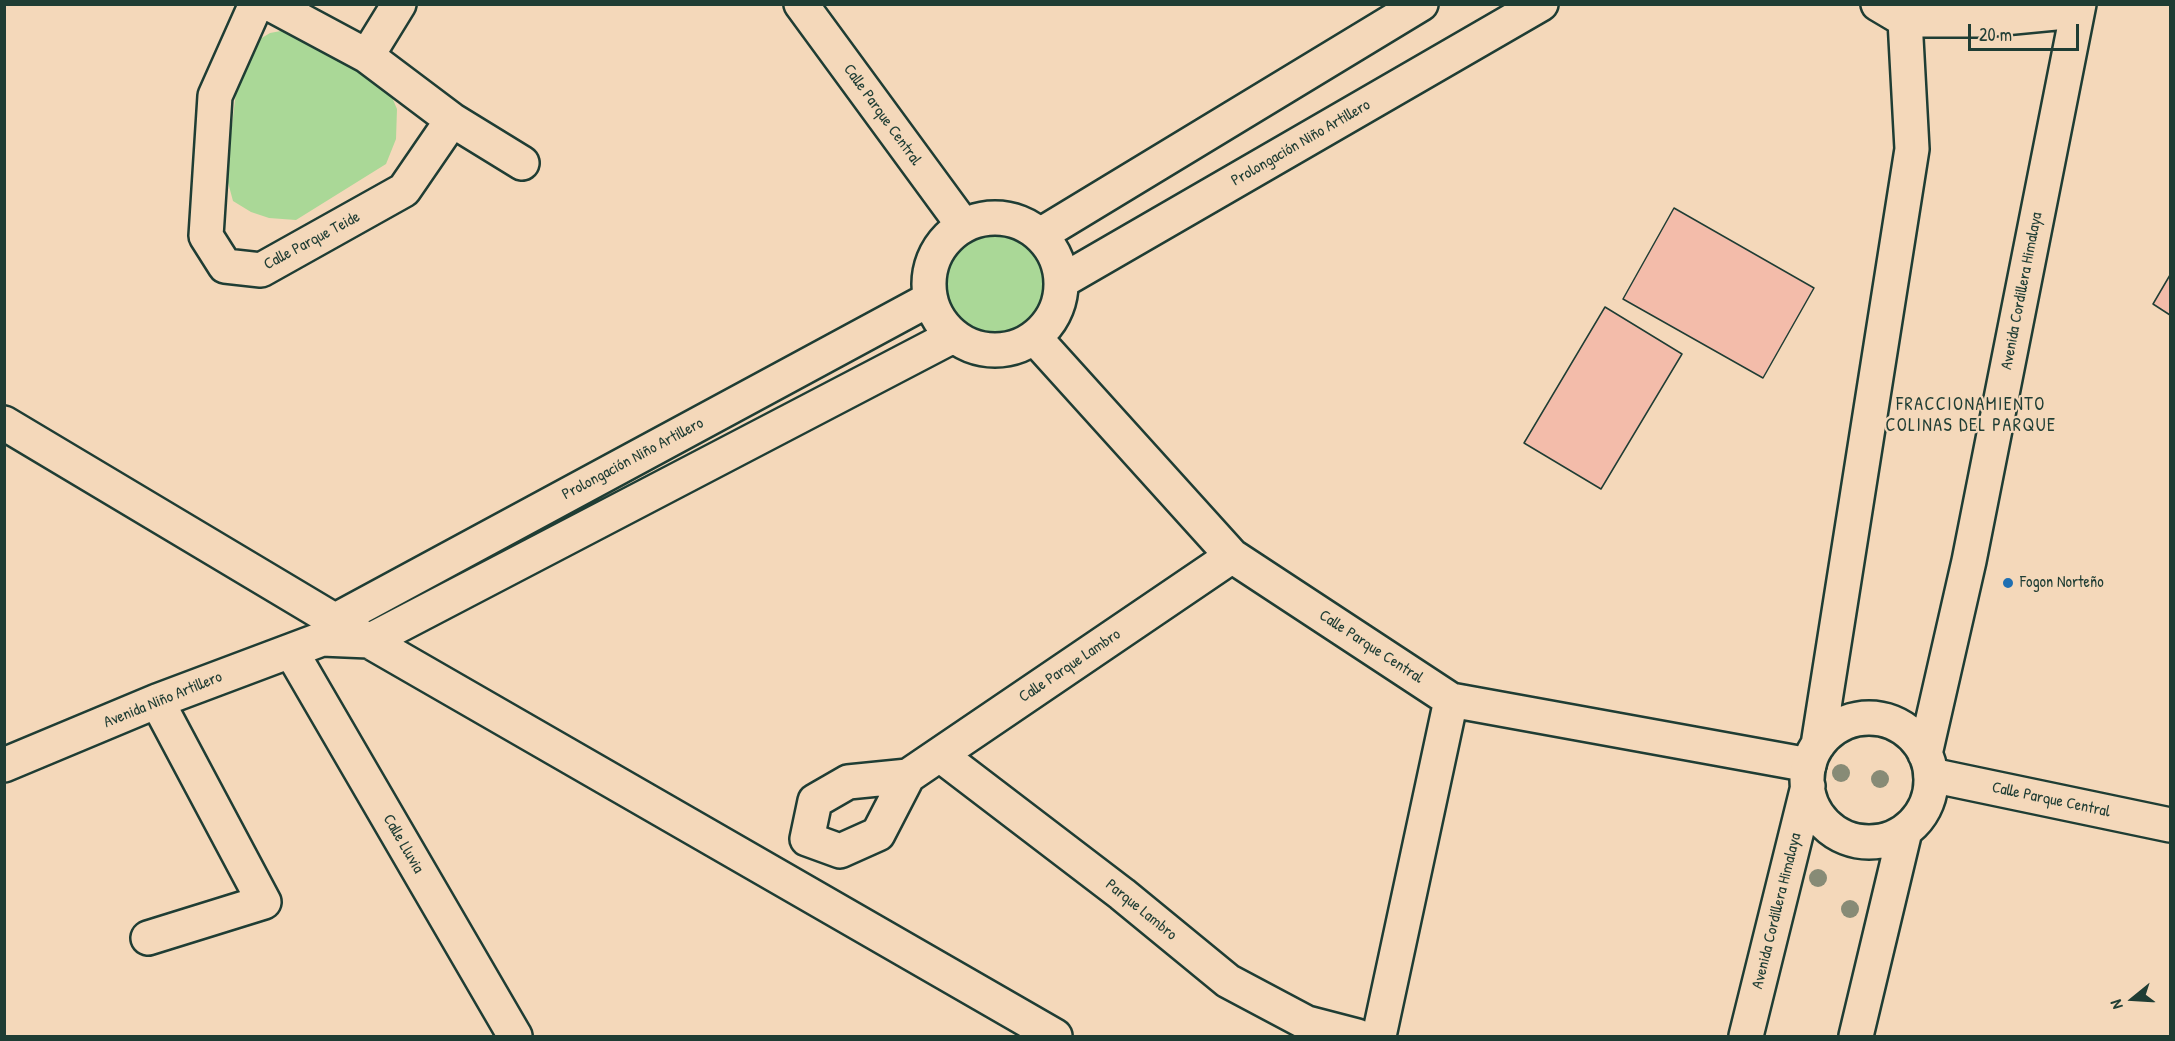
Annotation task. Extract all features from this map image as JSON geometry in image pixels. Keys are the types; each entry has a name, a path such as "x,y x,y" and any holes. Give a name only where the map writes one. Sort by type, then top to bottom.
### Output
{"street":[{"name":"Calle Parque Teide","path":"256,4 215,96 206,236 225,266 261,270 404,190 452,120"},
{"path":"270,4 367,56 452,120 522,162"},
{"path":"367,56 399,4"},
{"name":"Calle Parque Central","path":"801,4 963,225"},
{"path":"1040,235 1421,4"},
{"name":"Prolongación Niño Artillero","path":"1062,281 1541,4"},
{"path":"1892,12 1983,20 2078,8"},
{"name":"Avenida Cordillera Himalaya","path":"1928,764 2078,8"},
{"name":"Avenida Cordillera Himalaya","path":"1746,1036 1812,765 1912,149 1892,12"},
{"path":"990,217 1004,218 1029,227 1040,235 1051,248 1062,281 1059,302 1050,322 1035,338 1015,348 993,351 972,347 953,336 938,319 930,299 928,277 934,256 946,238 963,225 990,217"},
{"name":"Prolongación Niño Artillero","path":"329,629 930,299"},
{"path":"369,641 953,336"},
{"name":"Calle Parque Central","path":"1035,338 1232,556 1451,700 1812,765"},
{"path":"4,423 329,629 369,641 1055,1036"},
{"name":"Calle Parque Lambro","path":"908,776 1232,556"},
{"name":"Avenida Niño Artillero","path":"4,765 157,701 291,651 329,629"},
{"name":"Calle Lluvia","path":"291,651 513,1035"},
{"path":"1378,1036 1451,700"},
{"path":"148,938 264,902 157,701"},
{"path":"1874,718 1894,724 1913,736 1928,764 1929,797 1920,816 1905,831 1886,840 1864,843 1844,837 1826,825 1813,807 1812,765 1833,729 1852,720 1874,718"},
{"name":"Parque Lambro","path":"940,755 1122,894 1228,981 1307,1023 1357,1036"},
{"name":"Calle Parque Central","path":"1928,764 2170,825"},
{"path":"1856,1036 1905,831"}],"green space":[{"path":"297,28 386,83 397,109 396,139 386,164 296,220 269,218 251,212 233,201 226,175 240,59 250,45 270,33"},
{"path":"995,218 1020,223 1042,237 1056,259 1061,284 1056,309 1042,331 1020,345 995,350 970,345 948,331 934,309 929,284 934,259 948,237 970,223"}],"building":[{"path":"1674,208 1814,288 1763,378 1623,299"},
{"path":"2170,275 2170,315 2153,304"},
{"path":"1605,307 1682,354 1601,489 1524,443"}],"place":[{"name":"Fogon Norteño","path":"2008,583"}],"district":[{"name":"FRACCIONAMIENTO COLINAS DEL PARQUE","path":"1971,415"}]}
